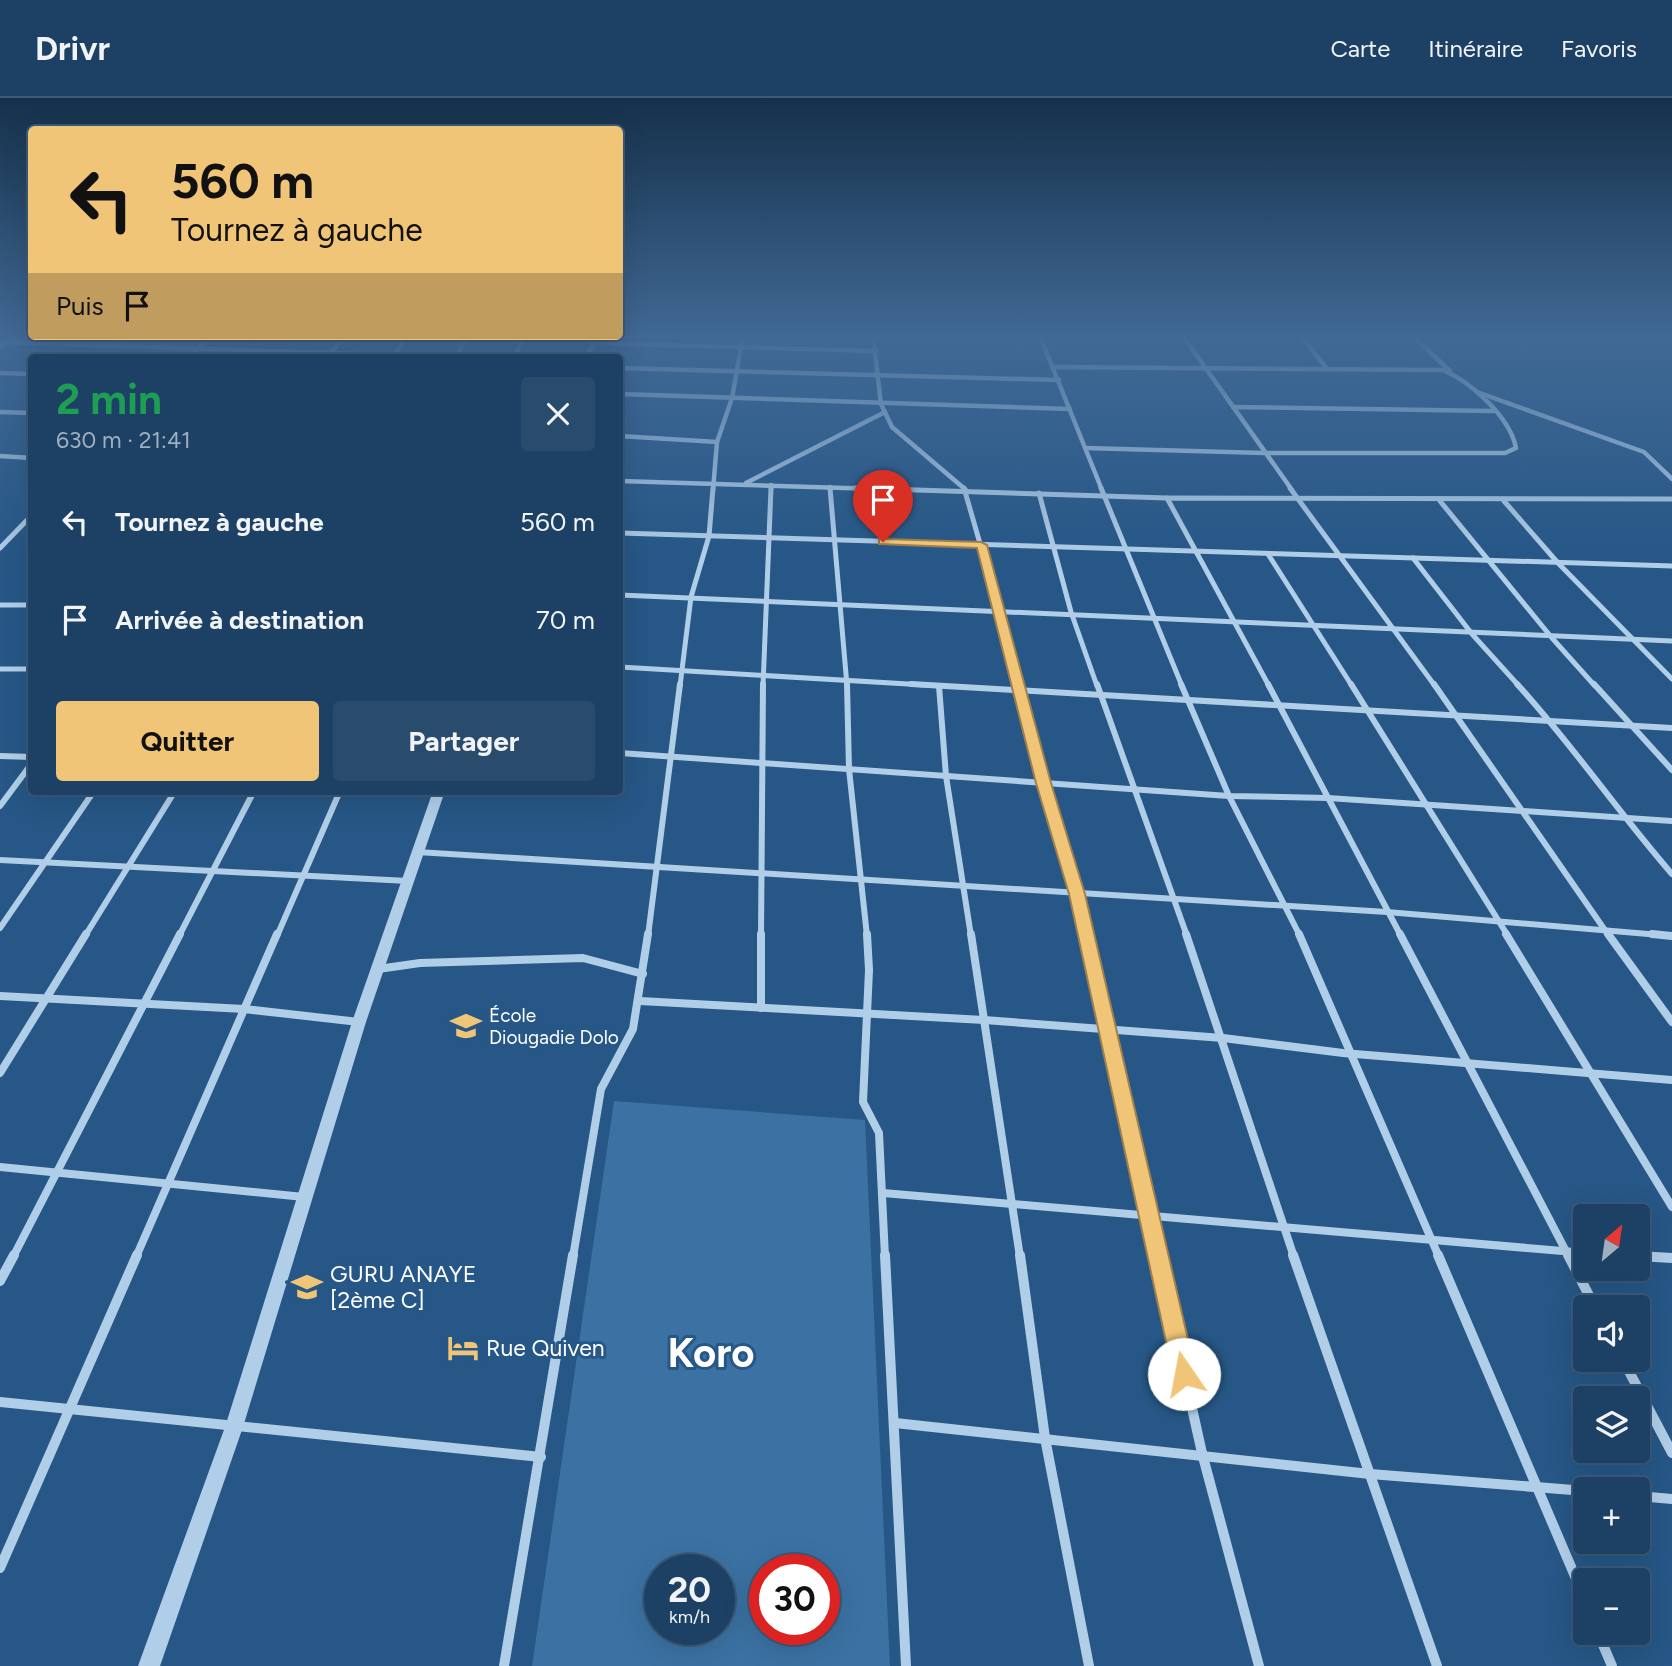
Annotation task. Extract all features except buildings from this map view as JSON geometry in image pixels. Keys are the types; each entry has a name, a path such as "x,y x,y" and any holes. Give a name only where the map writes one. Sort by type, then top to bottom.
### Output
{"street":[{"path":"504,1666 601,1089 633,1029 640,1001 691,597 709,536 717,442 728,409"},
{"path":"743,485 881,409"},
{"path":"884,409 892,427 967,491 1022,691 1044,783 1077,894 1202,1453 1259,1666"},
{"path":"1070,409 1125,550 1229,796 1287,907 1573,1571"},
{"path":"1235,409 1338,556 1457,715 1606,932 1672,1022"},
{"path":"1086,448 1265,453 1511,451 1516,448 1517,442 1494,411 1375,409"},
{"path":"1524,409 1644,452 1672,479"},
{"path":"0,412 28,413"},
{"path":"623,436 717,442"},
{"path":"0,456 28,458"},
{"path":"623,481 1167,498 1440,501 1672,499"},
{"path":"761,1008 763,675 771,485"},
{"path":"830,487 847,680 849,769 863,879 869,1013 863,1102 879,1133 906,1666"},
{"path":"1039,493 1071,612 1223,1038 1284,1228 1437,1666"},
{"path":"1167,498 1279,703 1589,1295"},
{"path":"1440,501 1552,638 1672,770"},
{"path":"1504,501 1558,563 1672,680"},
{"path":"0,548 28,519"},
{"path":"623,533 1672,566"},
{"path":"1268,554 1428,806 1672,1207"},
{"path":"1413,558 1472,634 1550,720 1623,818 1672,874"},
{"path":"623,595 1152,615 1472,634 1672,641"},
{"path":"0,605 28,605"},
{"path":"623,667 1279,703 1672,728"},
{"path":"0,669 28,670"},
{"path":"939,686 946,776 1013,1205 1045,1438 1089,1666"},
{"path":"623,752 1229,796 1328,798 1672,821"},
{"path":"0,756 28,757"},
{"path":"0,806 28,768"},
{"path":"0,928 91,795"},
{"path":"0,1073 43,999 130,868 173,795"},
{"path":"0,1282 252,795"},
{"path":"0,1568 338,795"},
{"path":"149,1666 234,1427 359,1022 438,795"},
{"path":"417,852 1387,912 1672,936"},
{"path":"0,860 408,881"},
{"path":"377,969 420,963 583,958 643,974"},
{"path":"0,996 142,1006 244,1009 359,1022"},
{"path":"640,1001 984,1020 1108,1032 1223,1038 1352,1054 1672,1080"},
{"path":"0,1167 305,1197"},
{"path":"883,1193 1573,1252"},
{"path":"1650,1257 1672,1258"},
{"path":"1629,1372 1672,1453"},
{"path":"0,1402 541,1457"},
{"path":"895,1423 1202,1453 1370,1474 1573,1490"},
{"path":"1650,1497 1672,1499"},
{"path":"1603,1645 1612,1666"}],"shaded area":[{"path":"614,1101 865,1120 890,1666 532,1666"}],"place":[{"name":"École Diougadie Dolo","path":"466,1026"},
{"name":"GURU ANAYE [2ème C]","path":"307,1287"},
{"name":"Rue Quiven","path":"463,1348"}],"district":[{"name":"Koro","path":"711,1353"}],"route":[{"path":"883,542 981,545 1022,691 1044,783 1077,894 1184,1374"}]}
